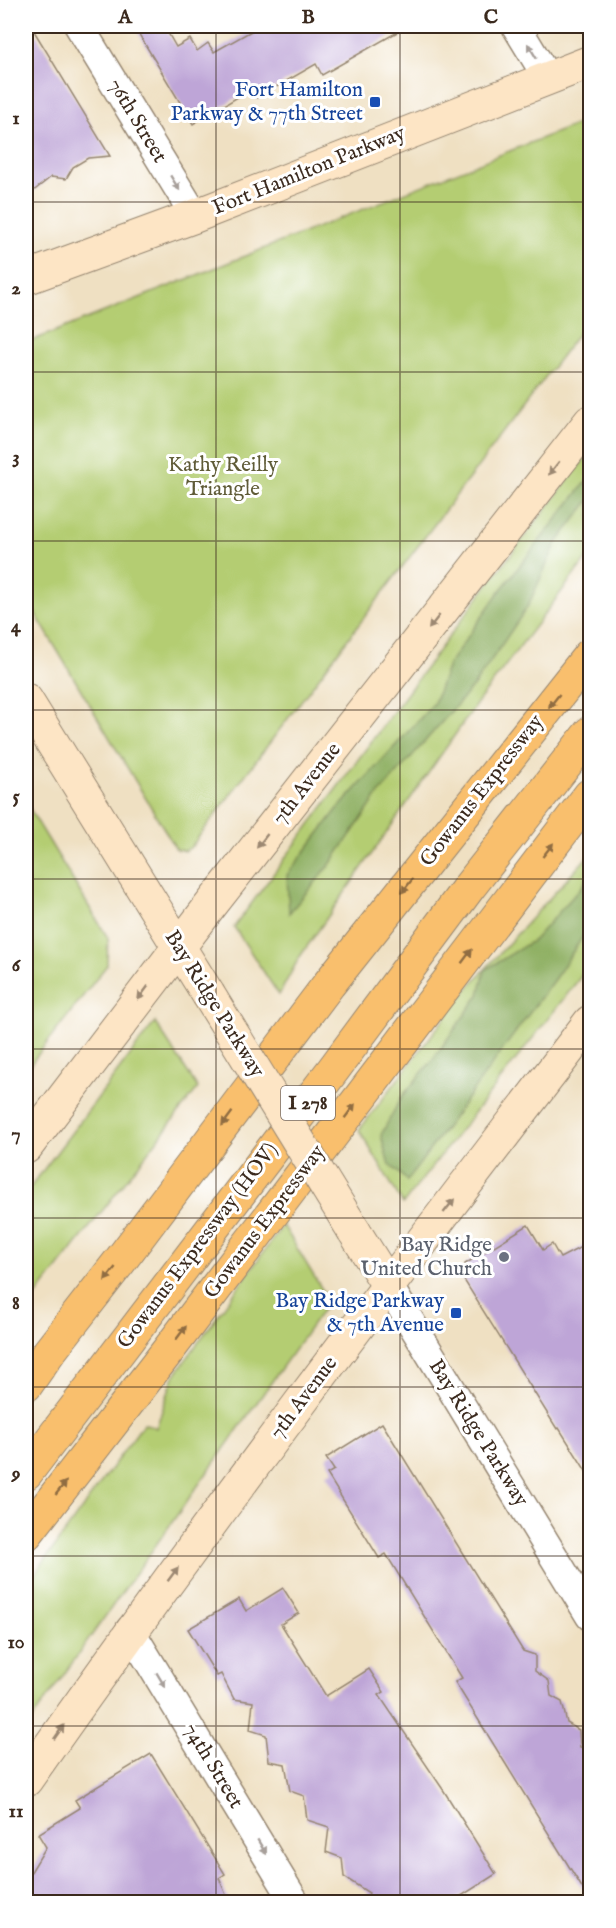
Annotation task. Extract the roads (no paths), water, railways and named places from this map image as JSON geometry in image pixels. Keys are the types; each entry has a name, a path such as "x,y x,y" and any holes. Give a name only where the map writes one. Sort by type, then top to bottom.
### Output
{"highway":[{"name":"Gowanus Expressway","path":"26,1385 329,984 591,655"},
{"name":"Gowanus Expressway (HOV)","path":"26,1473 333,1070 469,887 591,733"},
{"name":"Gowanus Expressway","path":"26,1534 591,795"},
{"path":"26,1379 49,1352"}],"main road":[{"name":"Fort Hamilton Parkway","path":"26,278 195,216 547,77 591,62"},
{"name":"7th Avenue","path":"26,1147 179,947 591,422"},
{"name":"Bay Ridge Parkway","path":"26,700 388,1285"},
{"name":"7th Avenue","path":"26,1780 130,1630 388,1285 591,1022"}],"street":[{"name":"76th Street","path":"78,26 195,216"},
{"path":"516,26 547,77"},
{"name":"Bay Ridge Parkway","path":"388,1285 591,1616"},
{"name":"74th Street","path":"130,1630 295,1902"}],"place":[{"name":"Fort Hamilton Parkway & 77th Street","path":"375,102"},
{"name":"Bay Ridge United Church","path":"504,1257"},
{"name":"Bay Ridge Parkway & 7th Avenue","path":"456,1313"}],"park label":[{"name":"Kathy Reilly Triangle","path":"223,477"}]}
